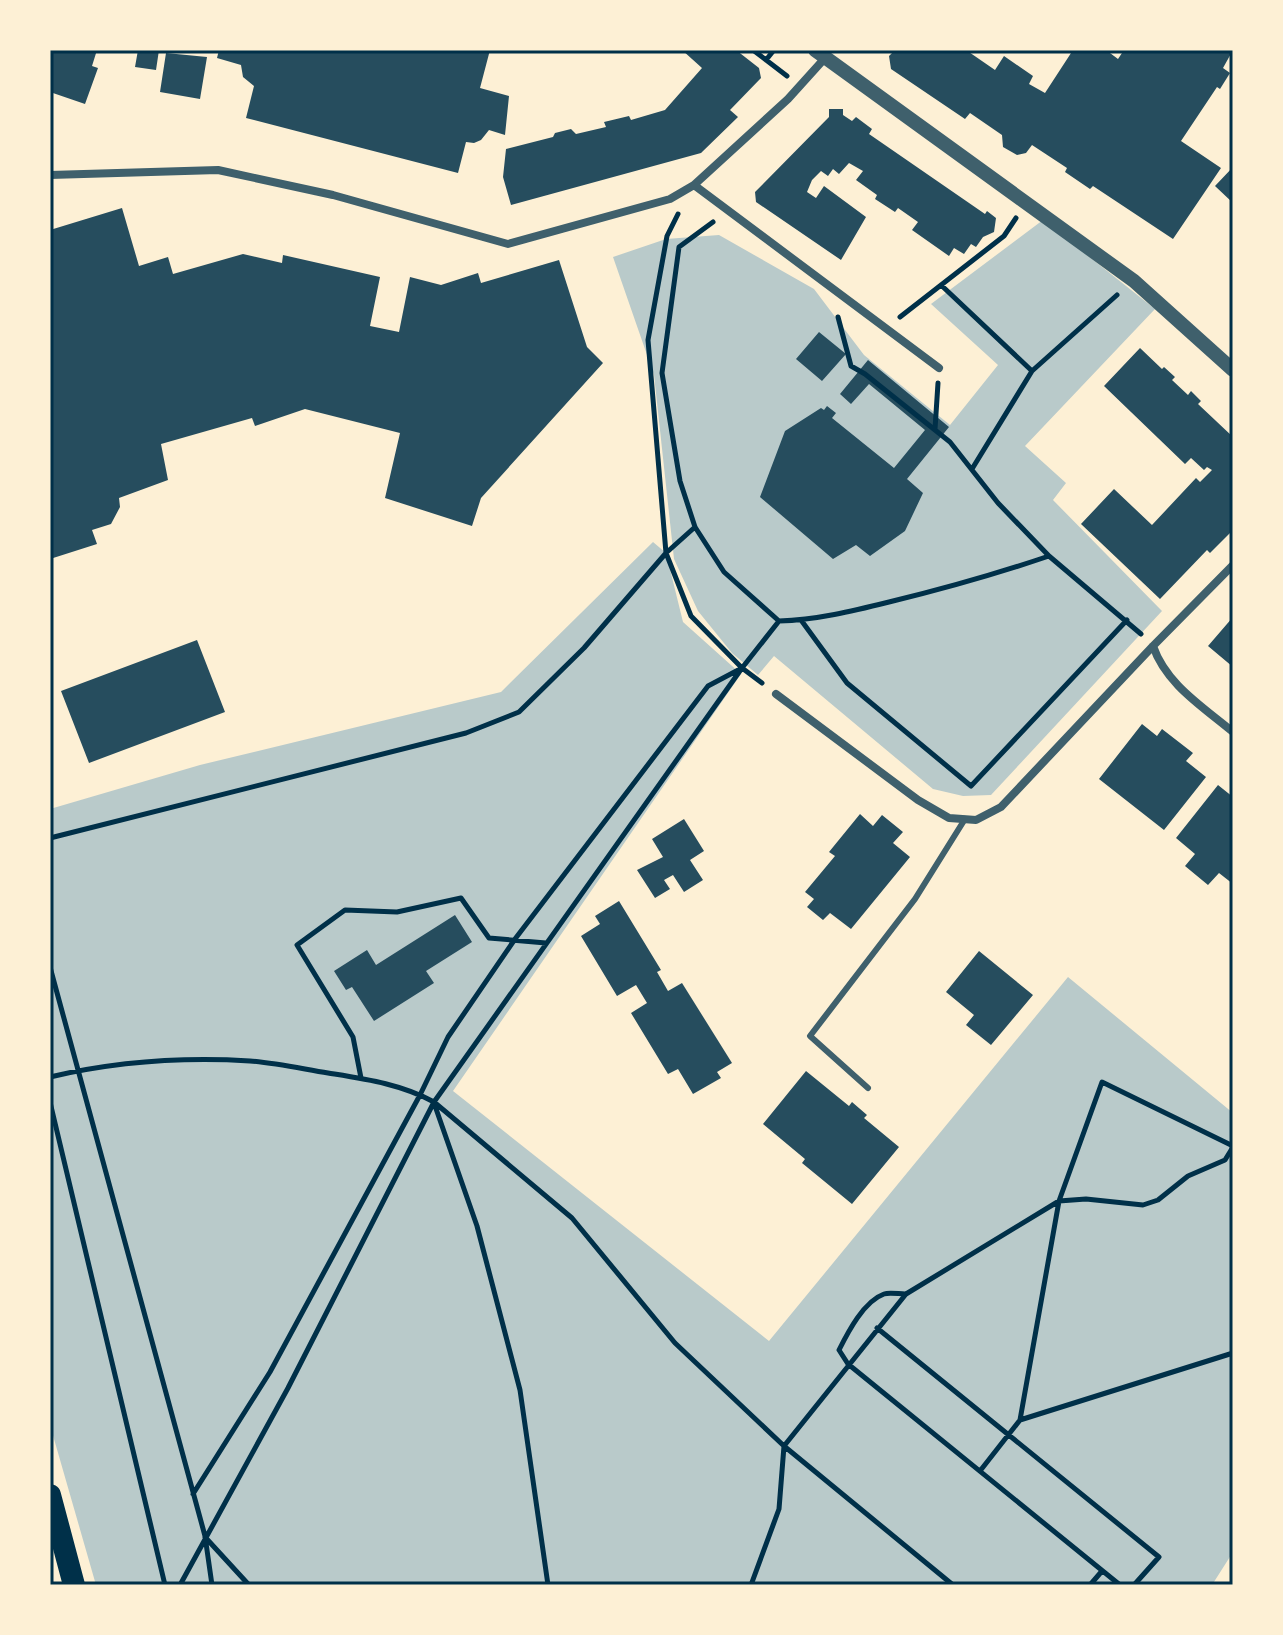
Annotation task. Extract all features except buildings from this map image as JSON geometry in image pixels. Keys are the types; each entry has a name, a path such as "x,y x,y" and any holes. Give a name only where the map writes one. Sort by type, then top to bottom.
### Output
{"highway":[{"path":"50,1495 74,1585"}],"street":[{"path":"50,175 218,170 333,195 508,244 670,199 694,185 801,86 824,53 1134,281 1233,370"},
{"path":"694,185 939,368"},
{"path":"776,694 918,800 949,818 976,820 1001,807 1233,565"},
{"path":"1153,646 1159,664 1169,678 1233,732"}],"lane":[{"path":"868,1088 810,1036 915,899 965,819"}],"path":[{"path":"753,50 801,86"},
{"path":"766,60 774,50"},
{"path":"694,185 667,236 648,340 666,553 691,616 742,668 776,694"},
{"path":"886,328 1004,236 1026,203"},
{"path":"728,211 679,247 662,373 680,481 695,527 724,572 779,621 801,620 970,582 1049,556"},
{"path":"972,469 1032,371 1134,281"},
{"path":"825,284 837,312 843,345 851,366 950,442 998,503 1049,556 1127,620 1153,646"},
{"path":"941,285 1032,371"},
{"path":"935,430 939,368"},
{"path":"50,838 466,733 519,712 584,648 666,553 695,527"},
{"path":"801,620 847,683 971,786 1127,620"},
{"path":"180,1585 288,1388 434,1102 742,668 779,621"},
{"path":"193,1494 270,1372 420,1095 448,1037 515,939 708,686 742,668"},
{"path":"361,1078 353,1037 297,945 345,910 397,912 461,898 489,938 546,943"},
{"path":"50,967 205,1536 212,1585"},
{"path":"50,1077 147,1062 251,1061 361,1078 410,1089 434,1102 572,1218 675,1343 784,1446 953,1585"},
{"path":"751,1585 779,1509 784,1446 906,1294 1059,1201 1086,1199 1143,1205 1158,1200 1188,1176 1225,1160 1233,1147 1102,1082 1059,1201 1020,1420 980,1471"},
{"path":"50,1102 165,1585"},
{"path":"434,1102 477,1226 520,1390 548,1585"},
{"path":"906,1294 884,1294 852,1324 839,1350 848,1364 1120,1585"},
{"path":"877,1328 1159,1557 1134,1585"},
{"path":"1020,1420 1233,1353"},
{"path":"205,1536 249,1585"},
{"path":"1090,1585 1102,1571"}],"shaded area":[{"path":"1043,220 1155,309 1025,446 1066,483 1053,500 1162,611 991,795 963,796 933,789 774,656 758,675 732,653 698,611 674,559 654,375 613,257 666,239 719,235 814,289 864,355 950,425 998,365 931,304"},
{"path":"653,542 666,553 683,622 741,674 453,1091 769,1341 1068,977 1233,1113 1233,1552 1212,1585 96,1585 50,1425 50,809 200,765 501,692"}]}
